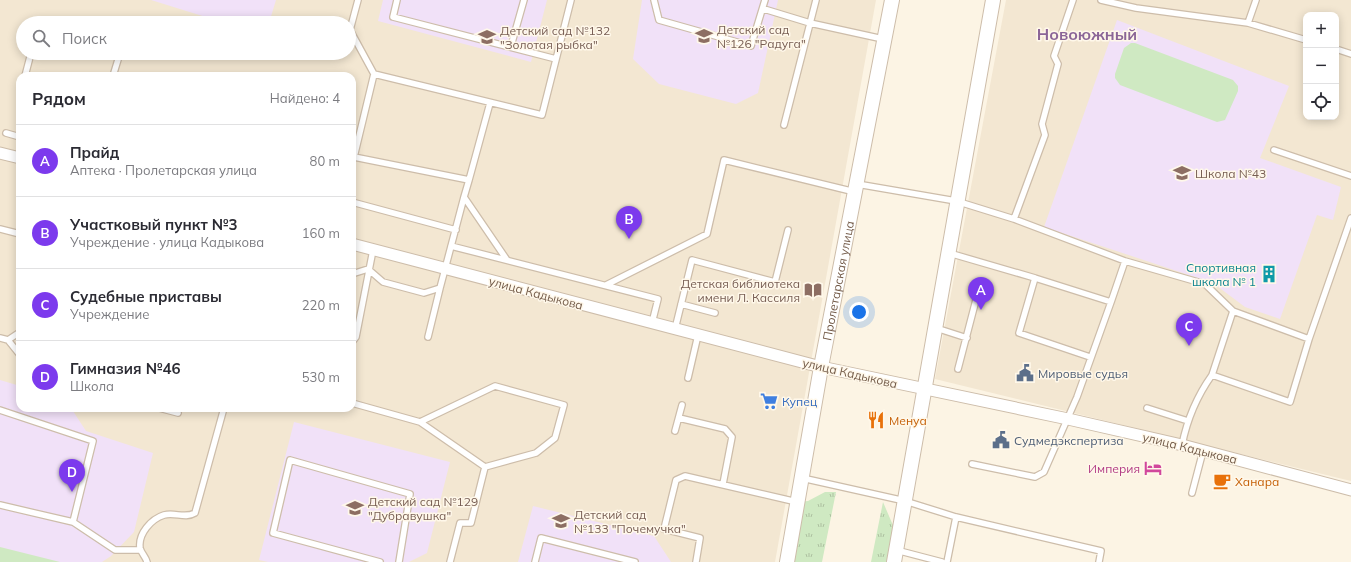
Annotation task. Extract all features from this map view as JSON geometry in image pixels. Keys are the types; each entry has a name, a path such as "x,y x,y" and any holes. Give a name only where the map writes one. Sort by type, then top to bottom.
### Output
{"street":[{"name":"Пролетарская улица","path":"787,562 821,367 892,0"},
{"path":"895,556 936,328 956,201 993,0"},
{"path":"0,153 16,157"},
{"name":"улица Кадыкова","path":"356,245 821,367 1068,419 1182,445 1351,490"}],"lane":[{"path":"354,16 358,0"},
{"path":"397,0 393,17 511,46 556,59"},
{"path":"511,46 524,0"},
{"path":"374,74 542,115 571,0"},
{"path":"654,0 658,20 751,46 764,9 765,0"},
{"path":"784,125 816,0"},
{"path":"1014,219 1045,135 1042,124 1058,64 1054,56 1073,0"},
{"path":"1101,0 1136,8 1248,23 1303,39"},
{"path":"1248,23 1256,0"},
{"path":"764,9 810,23 884,40"},
{"path":"356,41 374,74 356,145"},
{"path":"1339,50 1351,54"},
{"path":"27,72 30,60"},
{"path":"114,72 118,60"},
{"path":"428,337 490,103"},
{"path":"6,133 16,136"},
{"path":"1274,150 1351,176"},
{"path":"356,158 469,180"},
{"path":"606,286 707,234 724,160 855,188 956,201 1014,219 1125,261 1205,284 1233,310 1308,339"},
{"path":"464,197 507,260"},
{"path":"356,203 456,230"},
{"path":"1212,375 1290,402 1308,339 1351,218"},
{"path":"0,229 16,233"},
{"path":"675,329 692,260 774,282 788,230"},
{"path":"451,246 658,298 652,323"},
{"path":"356,324 373,250"},
{"path":"948,252 1111,302"},
{"path":"972,464 1034,477 1044,472 1068,419 1125,261"},
{"path":"356,273 368,269"},
{"path":"368,269 383,282 424,293 440,288"},
{"path":"1035,278 1019,333 1090,357"},
{"path":"958,369 977,296"},
{"path":"682,304 715,313"},
{"path":"1182,445 1188,421 1205,385 1212,375 1233,310"},
{"path":"936,328 967,338"},
{"path":"8,340 16,335"},
{"path":"688,378 698,335"},
{"path":"0,338 8,340 16,350"},
{"path":"420,422 495,386 564,405 555,438 536,453 485,468"},
{"path":"356,404 420,422 485,468"},
{"path":"675,431 682,405"},
{"path":"1147,408 1188,421"},
{"path":"0,410 93,441 73,522"},
{"path":"154,562 147,561 140,550 140,539 152,521 165,515 189,516 195,513 223,412"},
{"path":"679,418 725,429 732,436 723,484"},
{"path":"1192,493 1203,451"},
{"path":"380,562 273,533 290,460 410,494 399,562"},
{"path":"450,562 460,523 471,523 485,468"},
{"path":"696,562 700,538 664,529 676,480 685,476 797,502"},
{"path":"802,478 905,501 956,517 1101,551 1099,562"},
{"path":"0,504 73,522 116,550 140,550"},
{"path":"947,562 956,517"},
{"path":"535,562 541,538 635,562"},
{"path":"895,556 942,562"}],"shaded area":[{"path":"0,0 876,0 775,562 0,562"},
{"path":"151,0 276,0 271,16 202,16"},
{"name":"Детский сад №132 \"Золотая рыбка\"","path":"383,0 547,0 531,62 378,21"},
{"name":"Детский сад №126 \"Радуга\"","path":"642,0 778,0 758,93 736,104 659,84 633,59"},
{"path":"1006,0 1351,0 1351,481 935,379"},
{"name":"Школа №43","path":"1117,20 1289,86 1260,158 1341,187 1333,220 1317,215 1280,319 1245,307 1213,283 1044,227"},
{"path":"0,380 16,385 16,412 74,412 86,431 153,453 134,532 111,556 102,562 0,562"},
{"name":"Детский сад №129 \"Дубравушка\"","path":"294,422 450,462 427,553 409,562 268,562 259,560"},
{"name":"Детский сад №133 \"Почемучка\"","path":"533,506 654,536 671,562 518,562"}],"green space":[{"path":"1131,43 1135,43 1233,80 1238,86 1238,91 1225,120 1217,122 1120,85 1115,78 1115,74 1124,48"},
{"path":"825,492 836,492 822,562 787,562 797,502 808,501"},
{"path":"883,502 898,537 894,562 871,562"},
{"path":"0,547 60,562 0,562"}],"place":[{"name":"Детский сад №126 \"Радуга\"","path":"704,36"},
{"name":"Детский сад №132 \"Золотая рыбка\"","path":"487,37"},
{"name":"Школа №43","path":"1182,173"},
{"name":"Участковый пункт №3","path":"629,239"},
{"name":"Спортивная школа № 1","path":"1269,274"},
{"name":"Детская библиотека имени Л. Кассиля","path":"813,290"},
{"name":"Прайд","path":"981,310"},
{"name":"Судебные приставы","path":"1189,346"},
{"name":"Мировые судья","path":"1025,373"},
{"name":"Купец","path":"769,401"},
{"name":"Менуа","path":"876,420"},
{"name":"Судмедэкспертиза","path":"1001,440"},
{"name":"Империя","path":"1153,468"},
{"name":"Ханара","path":"1222,481"},
{"name":"Гимназия №46","path":"72,492"},
{"name":"Детский сад №129 \"Дубравушка\"","path":"355,508"},
{"name":"Детский сад №133 \"Почемучка\"","path":"561,521"}],"district":[{"name":"Новоюжный","path":"1087,34"}]}
